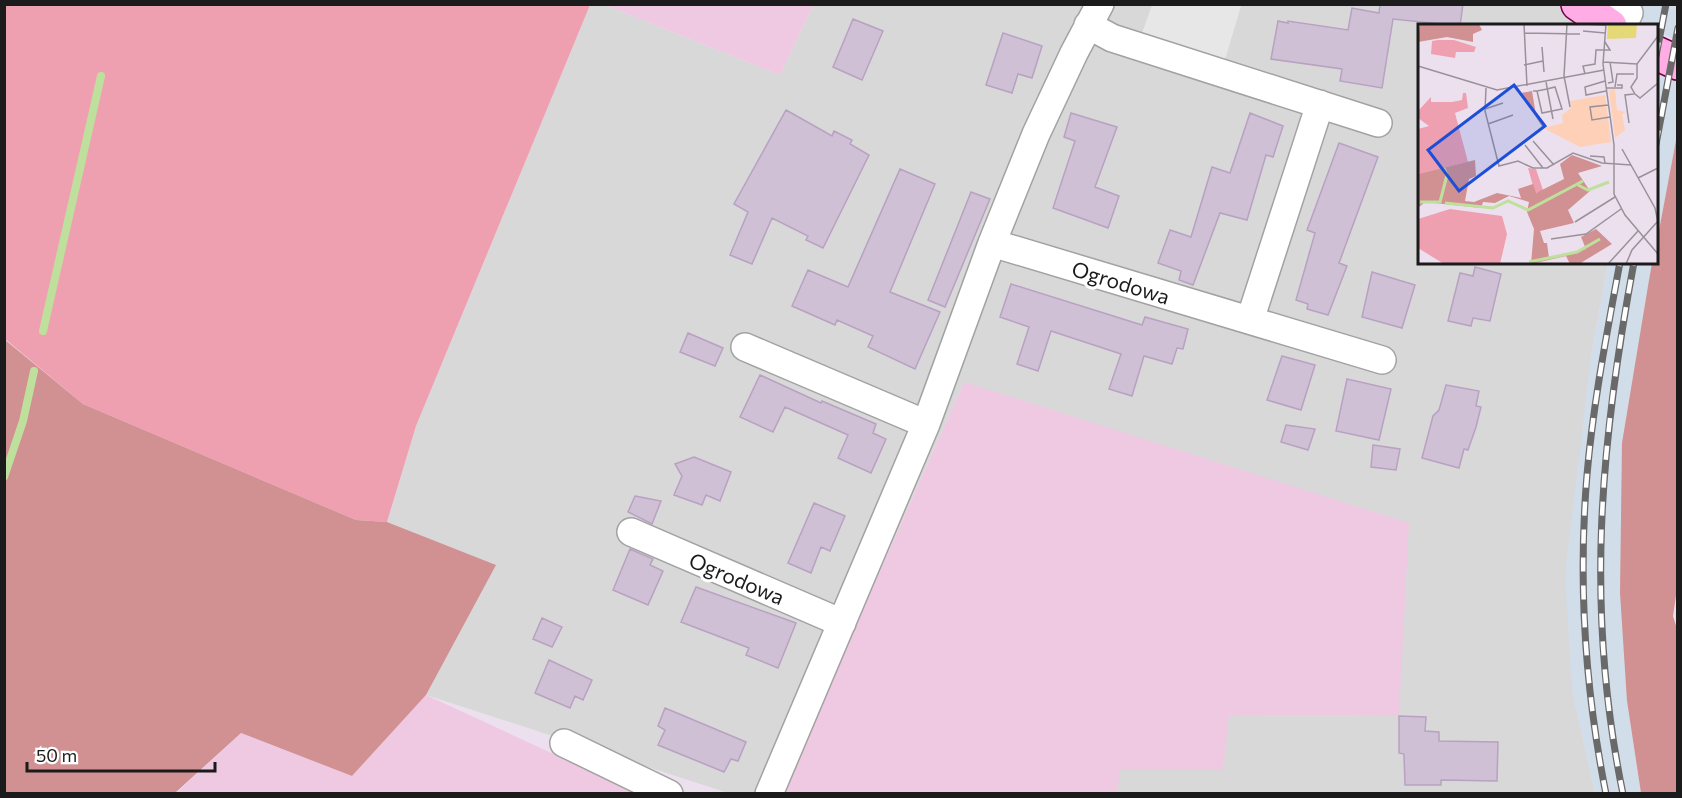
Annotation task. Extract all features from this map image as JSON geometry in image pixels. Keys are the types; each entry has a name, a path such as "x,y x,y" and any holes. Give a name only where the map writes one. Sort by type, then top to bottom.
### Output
{"street":[{"path":"1578,4 1607,24"},
{"path":"1617,4 1629,13 1623,24"},
{"path":"769,794 926,424 992,243 1036,134 1094,15 1112,38 1378,123"},
{"path":"1658,54 1677,63"},
{"path":"1250,320 1320,104"},
{"name":"Ogrodowa","path":"992,243 1382,360"},
{"path":"745,346 926,424"},
{"name":"Ogrodowa","path":"631,532 842,623"},
{"path":"564,743 669,794"}],"shaded area":[{"path":"1235,4 1241,6 1224,63 1141,36 1152,5"},
{"path":"4,5 590,5 416,426 387,522 356,520 83,404 5,339"},
{"path":"590,5 605,5 780,75 813,5 1645,5 1641,24 1418,24 1418,264 1608,264 1591,356 1572,690 1595,793 1117,793 1119,770 1223,769 1228,715 1399,716 964,382 781,793 728,793 426,695 495,565 387,522 416,426"},
{"path":"605,5 813,5 780,75"},
{"path":"1645,5 1677,5 1677,41 1658,32 1658,24 1642,24"},
{"path":"1658,71 1678,81 1677,135 1658,236"},
{"path":"1677,135 1678,582 1673,616 1678,632 1677,793 1641,793 1627,701 1620,593 1622,443 1652,264 1658,264 1658,236"},
{"path":"1608,264 1652,264 1649,280 1627,701 1641,793 1595,794 1572,690 1565,574 1591,356"},
{"path":"4,339 83,404 356,520 387,522 496,565 426,695 352,776 241,733 175,793 5,793"},
{"path":"964,382 1409,523 1399,716 1229,715 1223,770 1120,770 1117,793 781,794"},
{"path":"426,695 638,793 175,794 241,733 352,776"}],"building":[{"path":"1380,4 1463,4 1460,24 1393,19 1382,88 1340,81 1342,69 1271,59 1278,21 1348,30 1352,8 1379,13"},
{"path":"853,19 883,31 862,80 833,67"},
{"path":"1003,33 1042,46 1032,78 1018,74 1012,93 986,85"},
{"path":"786,110 832,136 834,131 852,140 850,144 869,155 823,248 806,240 808,236 772,218 752,264 730,255 748,212 734,204"},
{"path":"1071,113 1117,127 1095,187 1119,196 1108,228 1053,208 1075,141 1064,137"},
{"path":"1250,113 1283,126 1273,157 1266,155 1247,220 1220,213 1193,285 1179,280 1181,271 1158,263 1170,230 1191,237 1212,167 1230,173"},
{"path":"1339,143 1378,157 1339,263 1347,266 1328,315 1307,309 1308,304 1296,300 1315,233 1307,230"},
{"path":"900,169 935,184 890,292 940,312 915,369 868,347 873,336 837,320 835,325 792,306 808,270 848,287"},
{"path":"971,192 990,199 945,307 928,300"},
{"path":"1475,267 1501,274 1490,321 1473,318 1471,326 1448,321 1460,273 1473,276"},
{"path":"1372,272 1415,285 1402,328 1362,317"},
{"path":"1011,284 1142,325 1145,317 1188,329 1183,349 1177,348 1172,364 1144,356 1132,396 1109,389 1121,354 1051,331 1038,371 1017,364 1029,327 1000,317"},
{"path":"688,333 723,348 715,366 680,352"},
{"path":"1282,356 1315,365 1301,410 1267,400"},
{"path":"760,375 821,403 822,401 876,424 873,433 886,439 871,473 838,458 848,435 785,407 773,432 740,417"},
{"path":"1347,379 1391,389 1379,440 1336,431"},
{"path":"1446,385 1479,391 1476,406 1481,407 1476,427 1468,450 1464,449 1459,468 1422,458 1433,416 1439,410"},
{"path":"1286,425 1315,429 1308,450 1281,442"},
{"path":"1373,445 1400,449 1396,470 1371,467"},
{"path":"694,457 731,472 720,501 706,495 702,505 674,495 682,476 675,464"},
{"path":"635,496 661,501 652,524 628,512"},
{"path":"814,503 845,516 830,551 821,547 811,573 788,563"},
{"path":"630,549 653,559 650,565 663,571 648,605 613,590"},
{"path":"696,587 796,623 778,668 746,655 749,648 681,622"},
{"path":"542,618 562,627 552,647 533,639"},
{"path":"549,660 592,680 583,700 575,696 570,708 535,693"},
{"path":"665,708 746,742 738,761 731,759 724,772 658,745 665,730 658,726"},
{"path":"1399,716 1426,717 1425,731 1439,732 1439,741 1498,742 1497,781 1441,780 1441,785 1405,785 1404,754 1399,753"}],"waterway":[{"path":"43,331 101,76"},
{"path":"4,477 23,421 34,371"}],"railway":[{"path":"1658,46 1666,4"},
{"path":"1658,133 1678,28"},
{"path":"1606,794 1588,675 1585,635 1584,515 1593,422 1620,264"},
{"path":"1623,794 1611,726 1604,659 1601,593 1602,528 1613,396 1634,264"}]}
